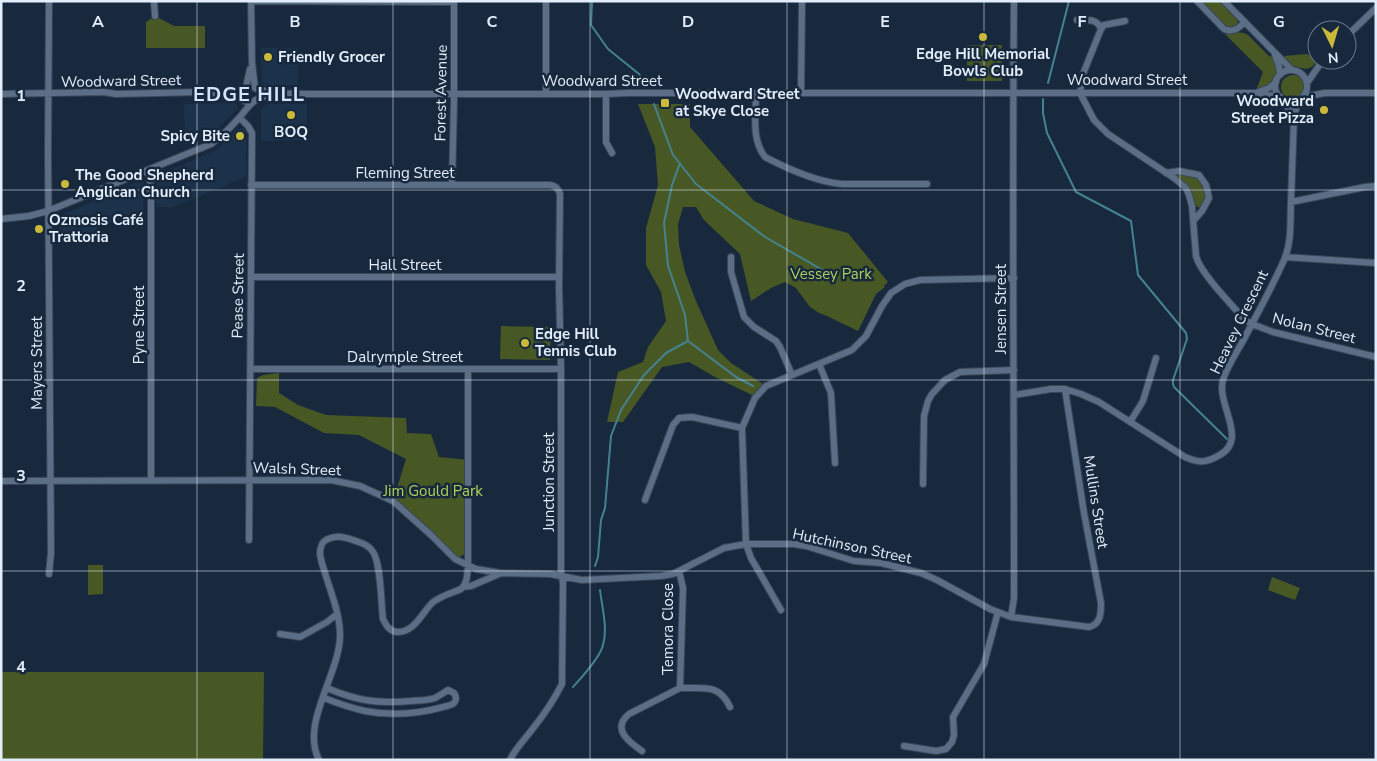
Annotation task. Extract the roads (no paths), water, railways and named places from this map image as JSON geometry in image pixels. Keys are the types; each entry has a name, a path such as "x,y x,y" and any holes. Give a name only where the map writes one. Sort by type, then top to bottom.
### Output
{"street":[{"name":"Mayers Street","path":"49,1 48,212 51,560 49,574"},
{"path":"154,1 155,16"},
{"path":"1,219 48,212 218,140 240,118 258,94 252,64 252,1 454,2"},
{"path":"546,1 546,94"},
{"path":"802,1 802,93"},
{"name":"Jensen Street","path":"1011,617 1014,598 1014,1"},
{"path":"1197,1 1228,31 1236,30 1245,22"},
{"path":"1224,1 1292,70"},
{"name":"Forest Avenue","path":"452,185 454,2"},
{"path":"1357,26 1376,8"},
{"path":"1077,20 1095,21 1099,23 1101,29"},
{"path":"1080,93 1083,74 1101,29 1104,25 1125,21"},
{"path":"1270,48 1279,66 1280,75"},
{"path":"240,118 242,91 246,87 252,64"},
{"path":"1294,118 1276,90 1276,82 1280,75 1287,70 1300,72 1307,70"},
{"path":"1307,84 1316,70"},
{"path":"1300,72 1307,84 1307,91 1302,98"},
{"name":"Woodward Street","path":"1254,93 1264,90 1276,82"},
{"path":"1307,84 1325,93"},
{"path":"246,87 252,86 256,89"},
{"name":"Woodward Street","path":"256,89 280,94"},
{"name":"Woodward Street","path":"1,94 202,92 237,95 242,98"},
{"path":"756,93 758,144 765,157 832,183 927,184"},
{"name":"Nolan Street","path":"1080,93 1090,114 1108,134 1186,188 1194,220 1197,262 1245,320 1273,332 1376,357"},
{"name":"Woodward Street","path":"254,101 264,96 280,94 1254,93 1281,98"},
{"path":"1281,98 1291,102 1325,93 1376,94"},
{"path":"606,94 606,142 612,152"},
{"path":"242,98 246,102 254,101"},
{"name":"Heavey Crescent","path":"1014,395 1040,390 1065,389 1081,394 1099,402 1192,460 1206,461 1221,455 1227,449 1232,432 1222,393 1223,380 1287,250 1290,229 1294,118 1297,106 1302,98"},
{"name":"Pease Street","path":"240,118 252,133 249,540"},
{"name":"Pyne Street","path":"148,170 151,186 151,480"},
{"path":"1166,173 1179,171 1199,175 1206,185 1209,198 1202,211 1194,220"},
{"name":"Fleming Street","path":"251,185 550,185 558,188"},
{"path":"1291,202 1376,186"},
{"name":"Junction Street","path":"510,760 513,753 557,694 562,684 559,278 561,198 558,188"},
{"path":"731,257 731,272 744,317 754,327 776,341 792,375"},
{"path":"1285,257 1376,264"},
{"name":"Hall Street","path":"250,277 559,278"},
{"path":"780,610 751,558 746,544 742,428 755,398 766,386 852,350 866,336 886,298 897,288 905,284 920,280 1014,278"},
{"path":"1130,422 1143,401 1156,358"},
{"path":"819,364 831,393 835,464"},
{"name":"Dalrymple Street","path":"250,369 561,369"},
{"path":"464,587 468,566 468,369"},
{"path":"924,484 924,416 925,408 932,394 945,380 960,372 1014,370"},
{"name":"Mullins Street","path":"1065,389 1084,513 1101,603 1100,619"},
{"path":"645,500 673,425 679,418 692,417 742,428"},
{"name":"Walsh Street","path":"1,481 331,480 360,486 393,501 431,535 454,559 468,566 484,572 540,573 562,576"},
{"path":"319,760 314,742 316,717 324,698 340,642 337,614 320,555 324,541 333,537 343,537 368,547 374,554 378,563 383,619 385,625 393,631 401,631 412,626 432,603 439,598 500,573"},
{"name":"Hutchinson Street","path":"562,576 582,580 661,576 673,574 724,548 746,544 794,544 854,561 881,563 921,573 990,610 1011,617 1089,627 1095,625 1100,619"},
{"name":"Temora Close","path":"679,571 683,588 680,688"},
{"path":"904,746 936,751 946,749 952,742 954,734 953,718 984,664 998,612"},
{"path":"280,634 300,637 327,622 337,614"},
{"path":"324,698 352,708 393,714 436,709 452,705 456,699 454,692 448,690 429,700 394,703 377,702 345,696 327,688"},
{"name":"Temora Close","path":"642,751 624,736 622,726 625,717 680,688 716,690 726,698 730,707"}],"waterway":[{"path":"592,1 591,25 608,49 639,74 644,82"},
{"path":"1048,83 1069,1"},
{"path":"1043,99 1043,113 1047,133 1076,192 1131,221 1138,275 1186,333 1187,339 1173,380 1174,387 1229,441"},
{"path":"654,104 673,155 696,184 765,237 826,272"},
{"path":"680,163 672,185 664,223 668,266 685,315 688,341 736,377 753,386"},
{"path":"595,566 598,557 601,520 605,508 611,436 621,410 644,375 666,353 688,341"},
{"path":"573,687 595,661 603,645 605,625 600,590"}],"place":[{"name":"Edge Hill Memorial Bowls Club","path":"983,37"},
{"name":"Friendly Grocer","path":"268,57"},
{"name":"Woodward Street at Skye Close","path":"665,103"},
{"name":"Woodward Street Pizza","path":"1324,110"},
{"name":"BOQ","path":"291,115"},
{"name":"Spicy Bite","path":"240,136"},
{"name":"The Good Shepherd Anglican Church","path":"65,184"},
{"name":"Ozmosis Café Trattoria","path":"39,229"},
{"name":"Edge Hill Tennis Club","path":"525,343"}],"district":[{"name":"EDGE HILL","path":"249,94"}],"park label":[{"name":"Vessey Park","path":"831,274"},
{"name":"Jim Gould Park","path":"433,491"}]}
